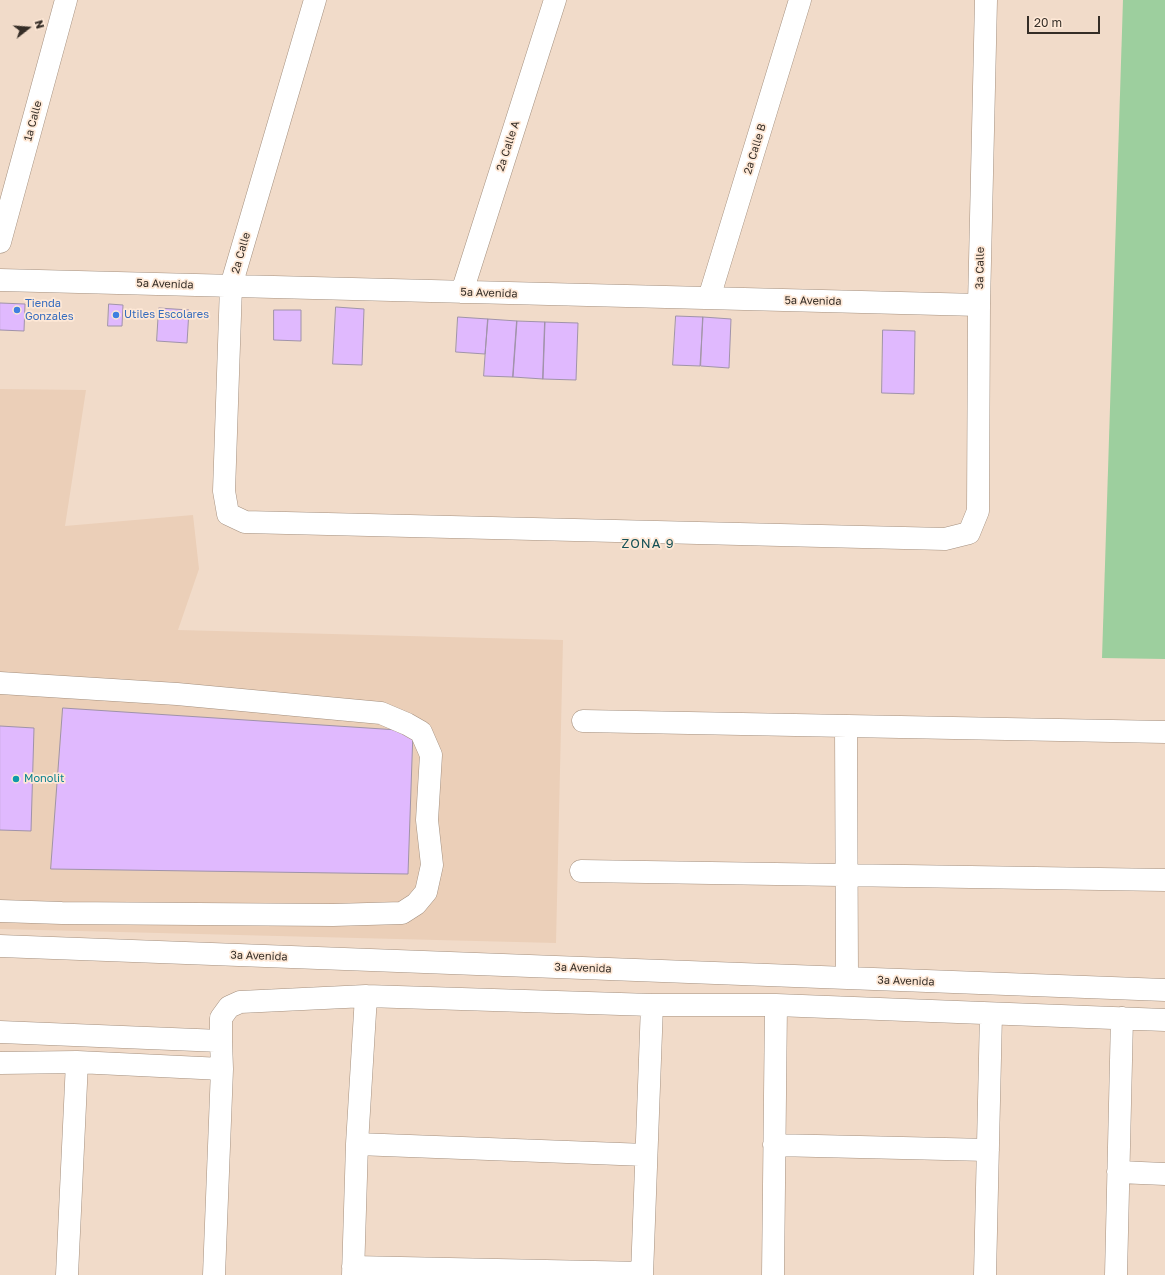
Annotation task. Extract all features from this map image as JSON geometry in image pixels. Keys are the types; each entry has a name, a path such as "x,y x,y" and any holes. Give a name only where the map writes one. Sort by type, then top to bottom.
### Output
{"street":[{"name":"1a Calle","path":"0,242 66,0"},
{"name":"2a Calle","path":"315,0 231,286 224,490 228,514 244,522 945,539 969,533"},
{"name":"2a Calle A","path":"462,292 555,0"},
{"name":"2a Calle B","path":"709,298 800,0"},
{"name":"3a Calle","path":"969,533 978,511 979,305 986,0"},
{"name":"5a Avenida","path":"0,280 979,305"},
{"path":"0,683 177,694 380,713 407,724 421,732 431,755 427,820 432,865 426,892 416,904 402,913 333,915 62,913 0,911"},
{"path":"583,721 1165,732"},
{"path":"846,726 847,978"},
{"path":"581,871 1165,880"},
{"name":"3a Avenida","path":"0,946 1165,990"},
{"path":"366,996 357,1144 353,1271 642,1274 652,1005"},
{"path":"214,1275 222,1069 222,1018 229,1007 240,1002 366,996 652,1005 776,1005 1165,1020"},
{"path":"773,1275 776,1005"},
{"path":"985,1275 991,1014"},
{"path":"1116,1275 1122,1018"},
{"path":"0,1032 221,1041"},
{"path":"0,1063 77,1062 222,1069"},
{"path":"67,1275 77,1062"},
{"path":"357,1144 646,1155"},
{"path":"774,1145 988,1150"},
{"path":"1118,1172 1165,1174"}],"shaded area":[{"path":"0,389 86,390 65,526 193,515 199,569 178,630 563,640 556,943 0,929"}],"green space":[{"path":"1123,0 1165,0 1165,659 1102,658"}],"building":[{"path":"0,303 25,304 24,331 0,330"},
{"name":"Utiles Escolares","path":"109,304 123,305 122,326 108,326"},
{"path":"336,307 364,309 362,365 333,364"},
{"path":"159,308 189,310 187,343 157,341"},
{"path":"274,310 301,310 301,341 274,340"},
{"path":"676,316 703,317 700,366 673,365"},
{"path":"458,317 488,319 485,354 456,352"},
{"path":"703,317 731,319 729,368 701,366"},
{"path":"488,319 517,321 513,377 484,376"},
{"path":"517,321 545,322 543,379 513,377"},
{"path":"545,322 578,323 576,380 543,379"},
{"path":"883,330 915,331 914,394 882,393"},
{"path":"63,708 413,731 408,874 51,869"},
{"name":"Monolit","path":"0,726 34,728 31,831 0,830"}],"place":[{"name":"Tienda Gonzales","path":"17,310"},
{"name":"Utiles Escolares","path":"116,315"},
{"name":"Monolit","path":"16,779"}],"district":[{"name":"ZONA 9","path":"648,544"}]}
